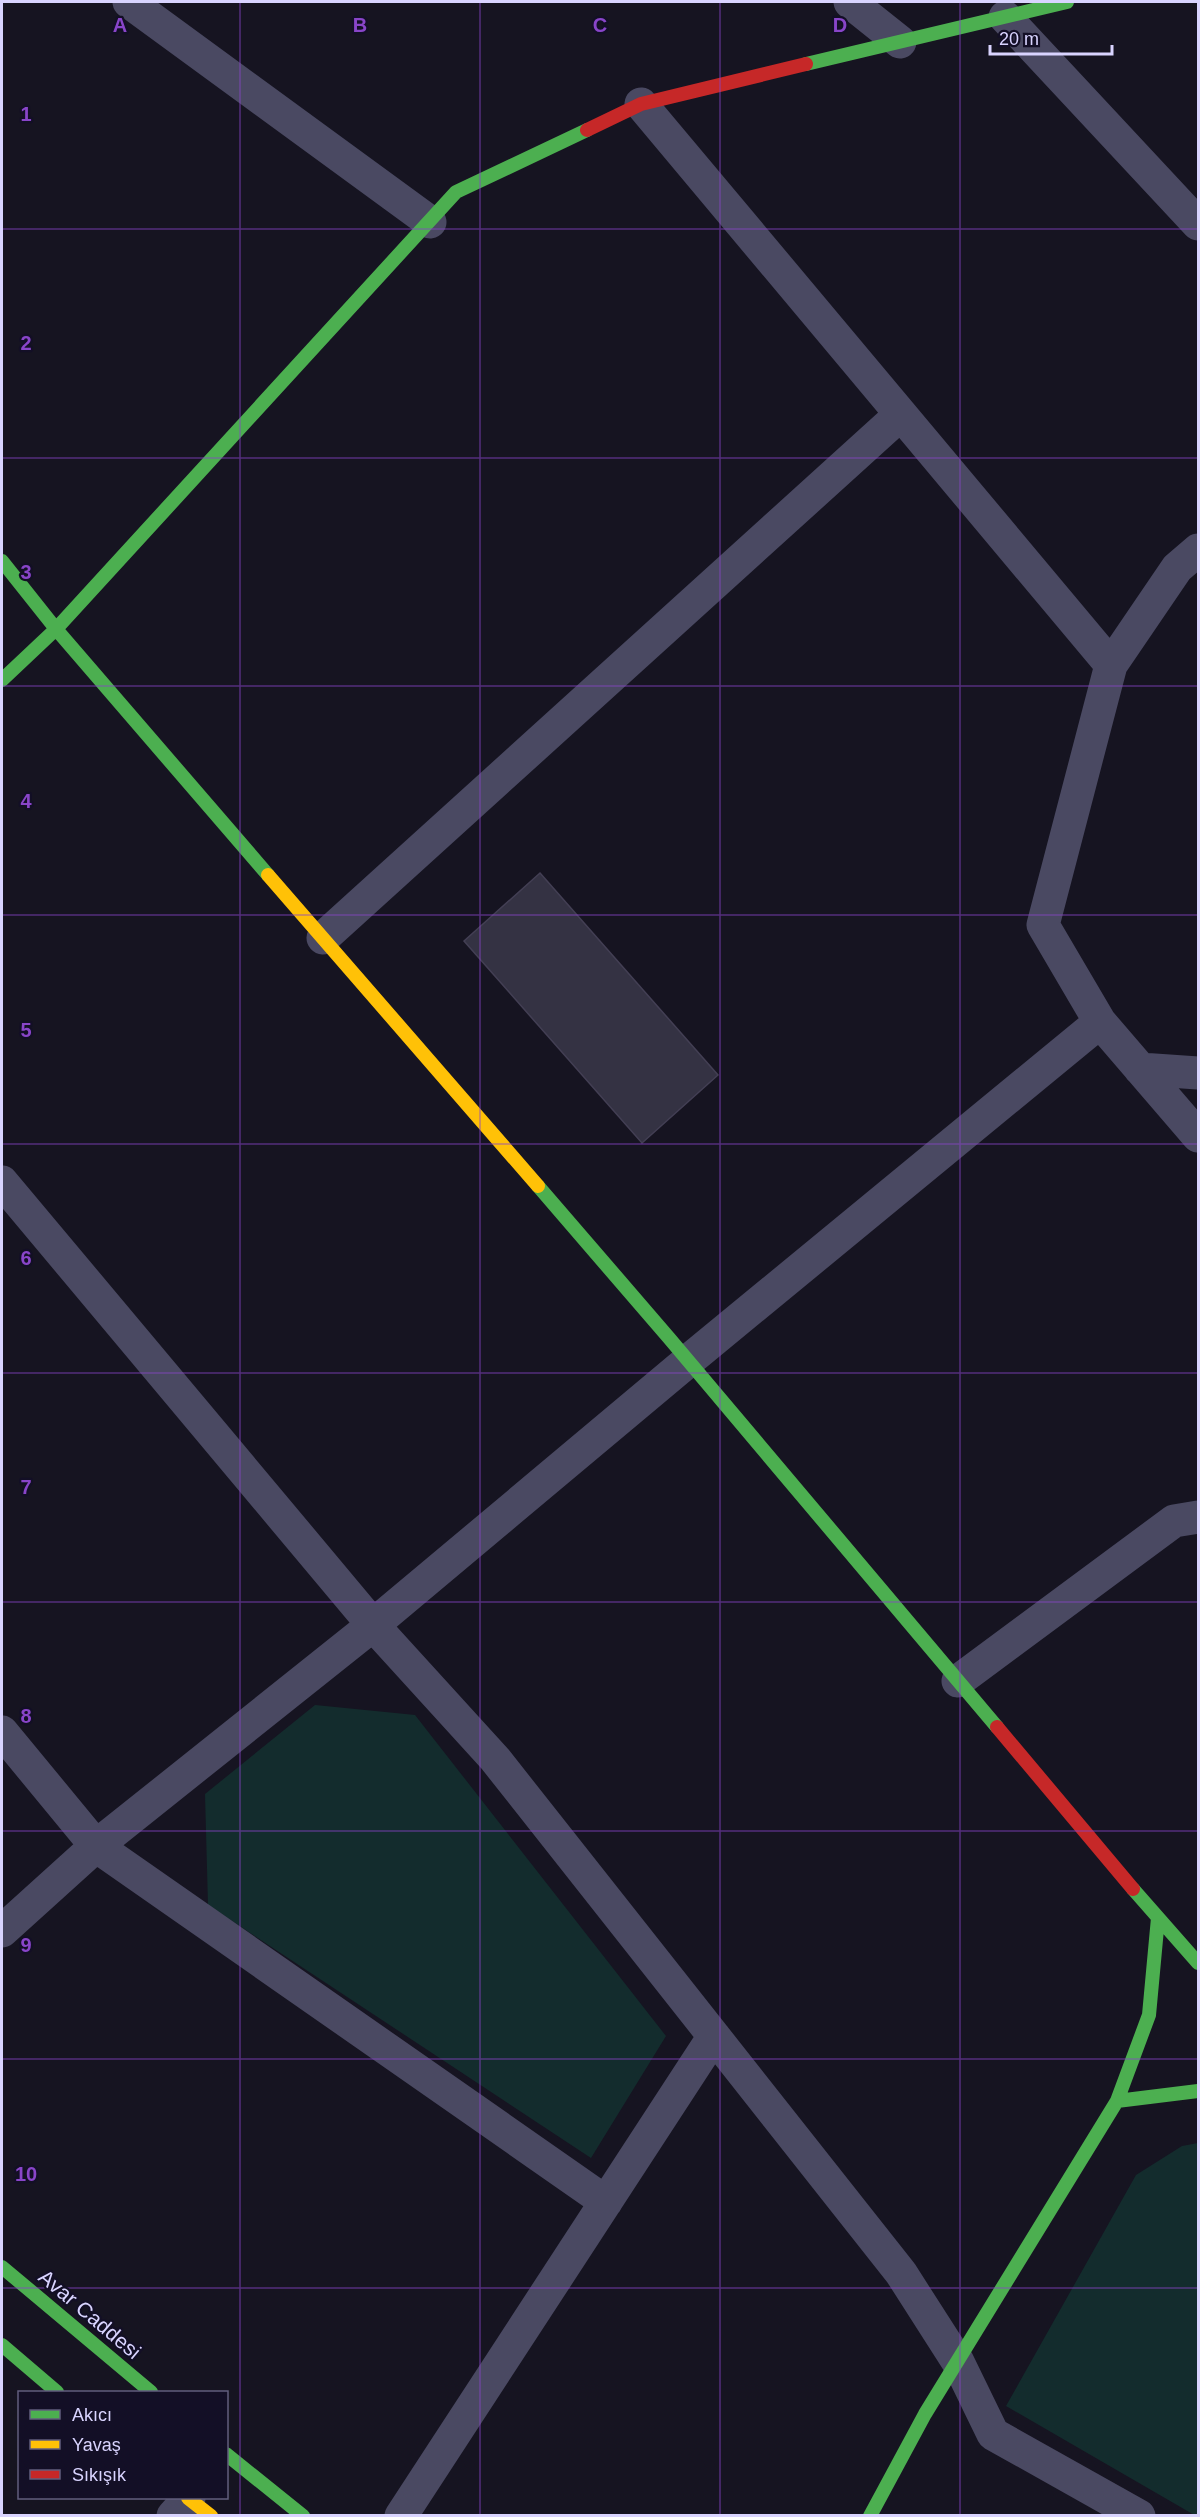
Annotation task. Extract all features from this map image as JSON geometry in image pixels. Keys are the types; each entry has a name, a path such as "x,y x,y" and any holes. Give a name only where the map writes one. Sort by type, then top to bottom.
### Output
{"street":[{"path":"129,2 430,222"},
{"path":"850,2 900,42"},
{"path":"2,680 56,629 456,192 641,105 1067,2"},
{"path":"1005,16 1198,224"},
{"path":"641,105 1111,665"},
{"path":"323,938 900,415"},
{"path":"1198,550 1177,568 1111,665 1042,925 1100,1022 1198,1136"},
{"path":"2,561 56,629 688,1361 1198,1963"},
{"path":"2,1931 96,1846 372,1625 1100,1022"},
{"path":"1140,1069 1198,1073"},
{"path":"2,1182 372,1625 495,1759 901,2273 958,2362 993,2434 1139,2516"},
{"path":"958,1681 1174,1521 1198,1517"},
{"path":"2,1732 96,1846 606,2202"},
{"path":"870,2516 925,2414 1117,2101 1149,2015 1158,1918"},
{"path":"401,2516 714,2036"},
{"path":"1117,2101 1198,2091"},
{"name":"Avar Caddesi","path":"2,2267 150,2391"},
{"path":"2,2345 56,2391"},
{"path":"228,2459 303,2516"},
{"path":"173,2516 188,2499"},
{"path":"190,2499 211,2516"}],"green space":[{"path":"315,1705 415,1715 666,2036 591,2158 208,1905 205,1794"},
{"path":"1198,2143 1198,2515 1196,2516 1006,2406 1136,2175 1182,2146"}],"building":[{"path":"540,873 718,1075 642,1143 464,941"}],"traffic: fast":[{"path":"806,64 1067,2"},
{"path":"2,680 56,629 456,192 587,130"},
{"path":"2,561 56,629 268,875"},
{"path":"538,1186 997,1727"},
{"path":"1133,1889 1198,1963"},
{"path":"870,2516 925,2414 1117,2101 1149,2015 1158,1918"},
{"path":"1117,2101 1198,2091"},
{"path":"2,2267 150,2391"},
{"path":"2,2345 56,2391"},
{"path":"228,2456 303,2516"}],"traffic: slow":[{"path":"268,875 538,1186"},
{"path":"189,2499 211,2516"}],"traffic: jam":[{"path":"587,130 641,104 806,64"},
{"path":"997,1727 1133,1889"}]}
